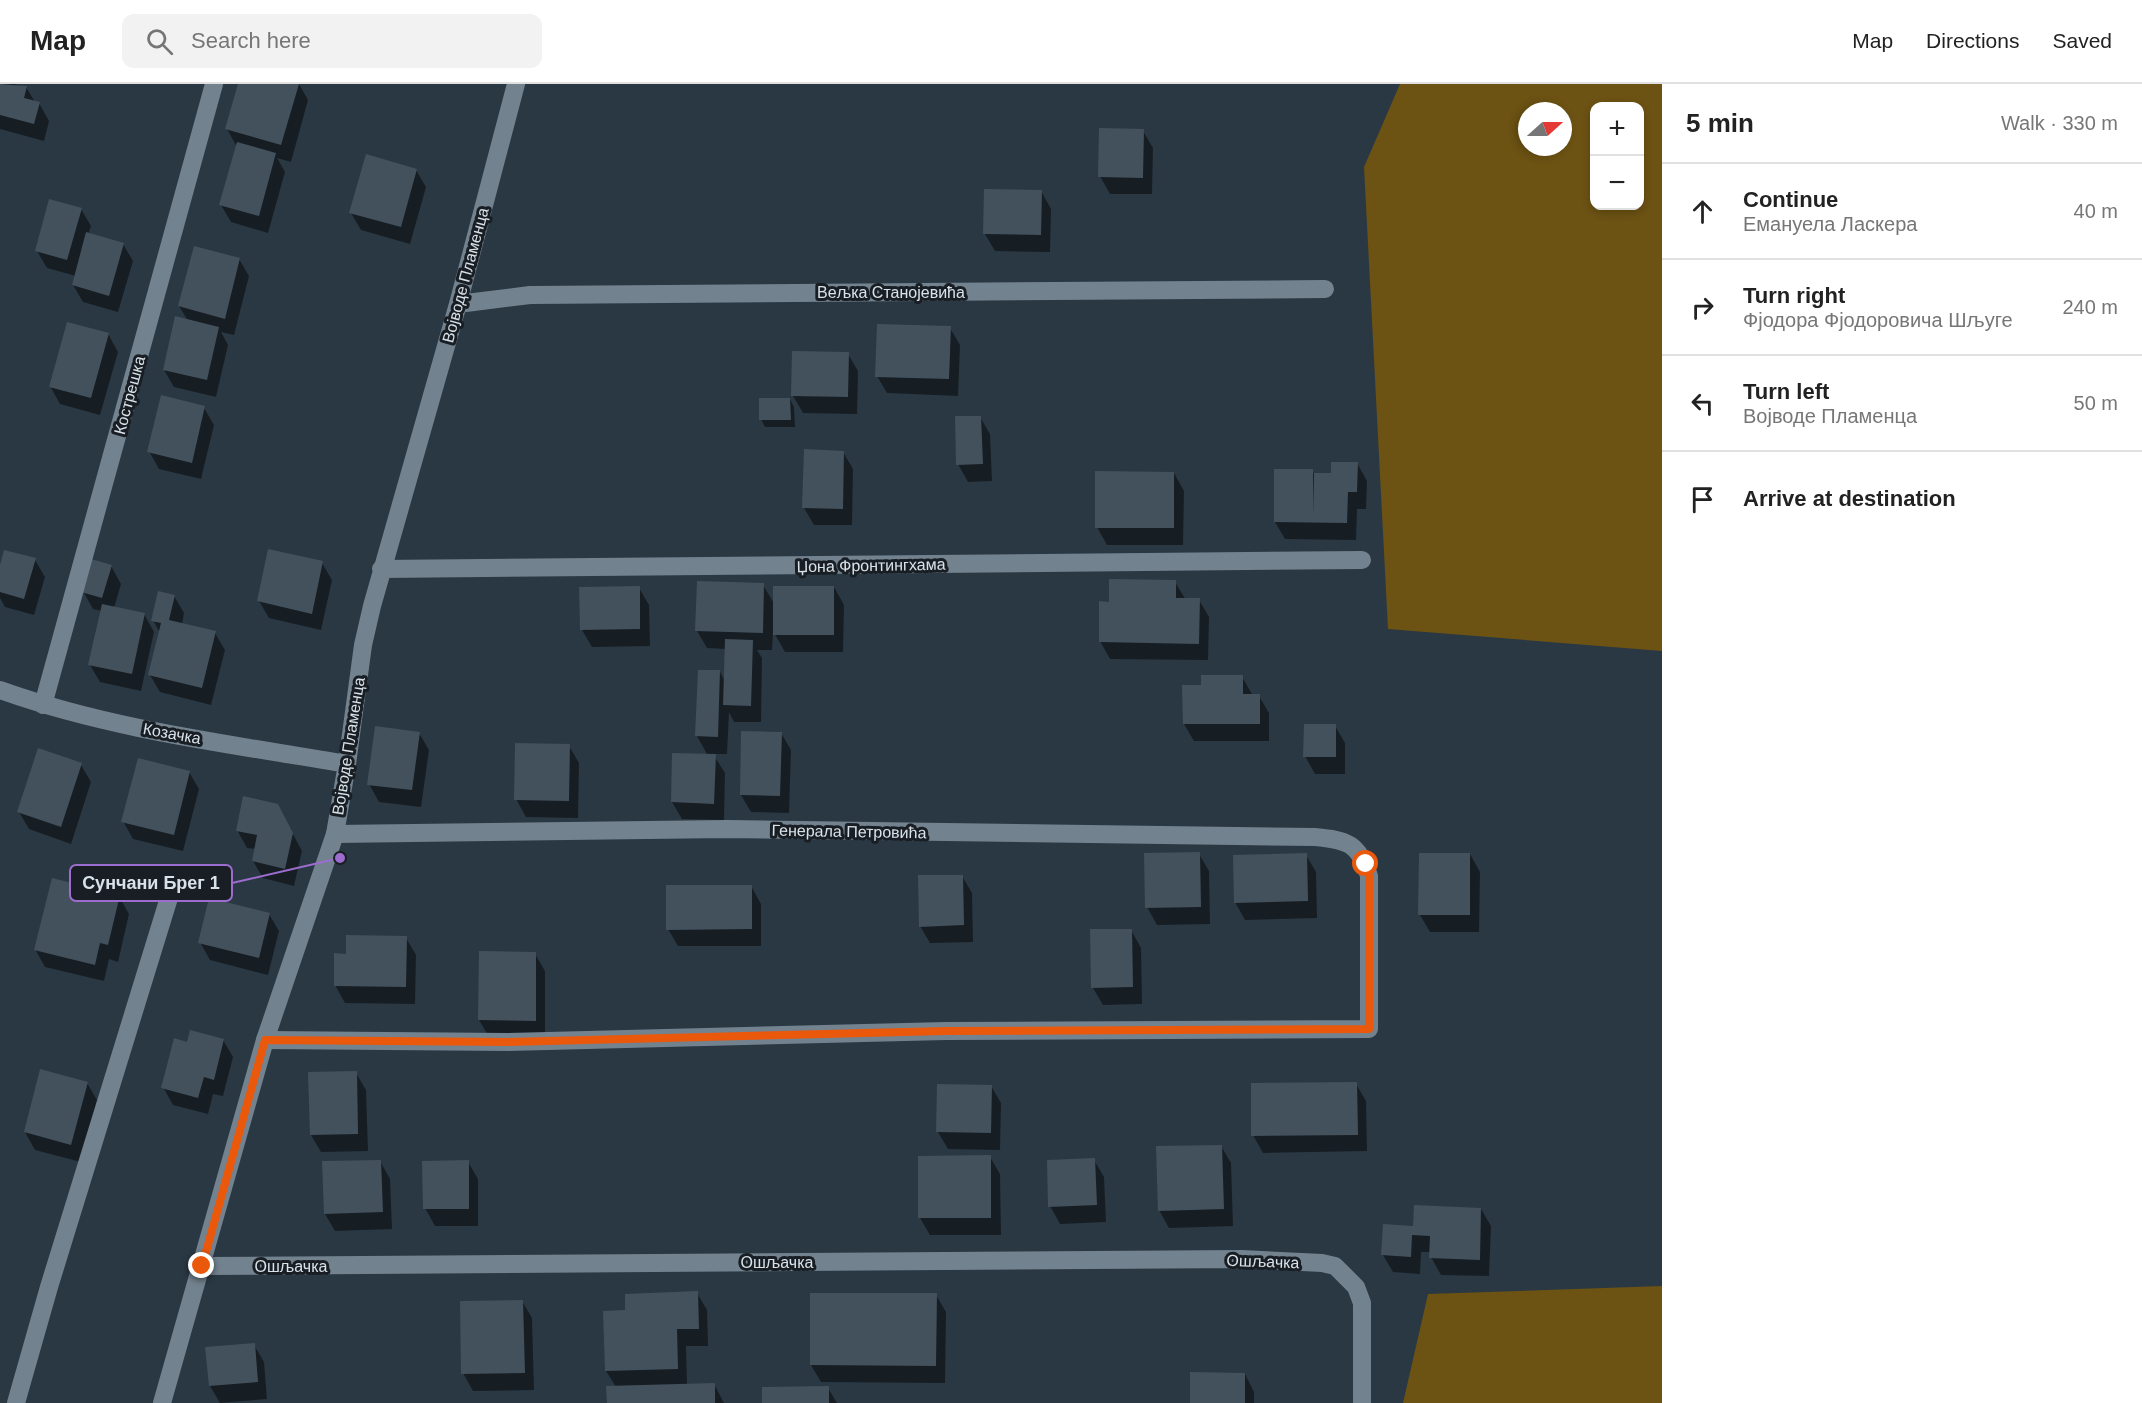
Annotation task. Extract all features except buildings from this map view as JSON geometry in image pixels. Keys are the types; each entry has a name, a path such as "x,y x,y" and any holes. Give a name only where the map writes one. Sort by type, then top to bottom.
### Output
{"street":[{"name":"Кострешка","path":"43,705 214,84"},
{"name":"Војводе Пламенца","path":"162,1403 265,1040 334,834 347,764 363,645 381,569 458,304 516,84"},
{"name":"Вељка Станојевића","path":"458,304 530,295 1325,289"},
{"name":"Џона Фронтингхама","path":"381,569 1362,560"},
{"name":"Козачка","path":"0,690 95,719 347,764"},
{"name":"Генерала Петровића","path":"265,1040 508,1042 946,1031 1369,1029 1369,876 1366,864 1359,853 1341,839 727,829 334,834"},
{"path":"16,1403 49,1287 172,888"},
{"name":"Ошљачка","path":"202,1266 1242,1259 1322,1263 1335,1266 1356,1287 1362,1303 1362,1403"}],"shaded area":[{"path":"1400,84 1662,84 1662,651 1388,629 1364,167"},
{"path":"1662,1286 1662,1403 1403,1403 1428,1294"}],"place":[{"name":"Сунчани Брег 1","path":"340,858"}],"route":[{"path":"202,1266 265,1040 508,1042 946,1031 1369,1029 1369,876 1366,864"}]}
